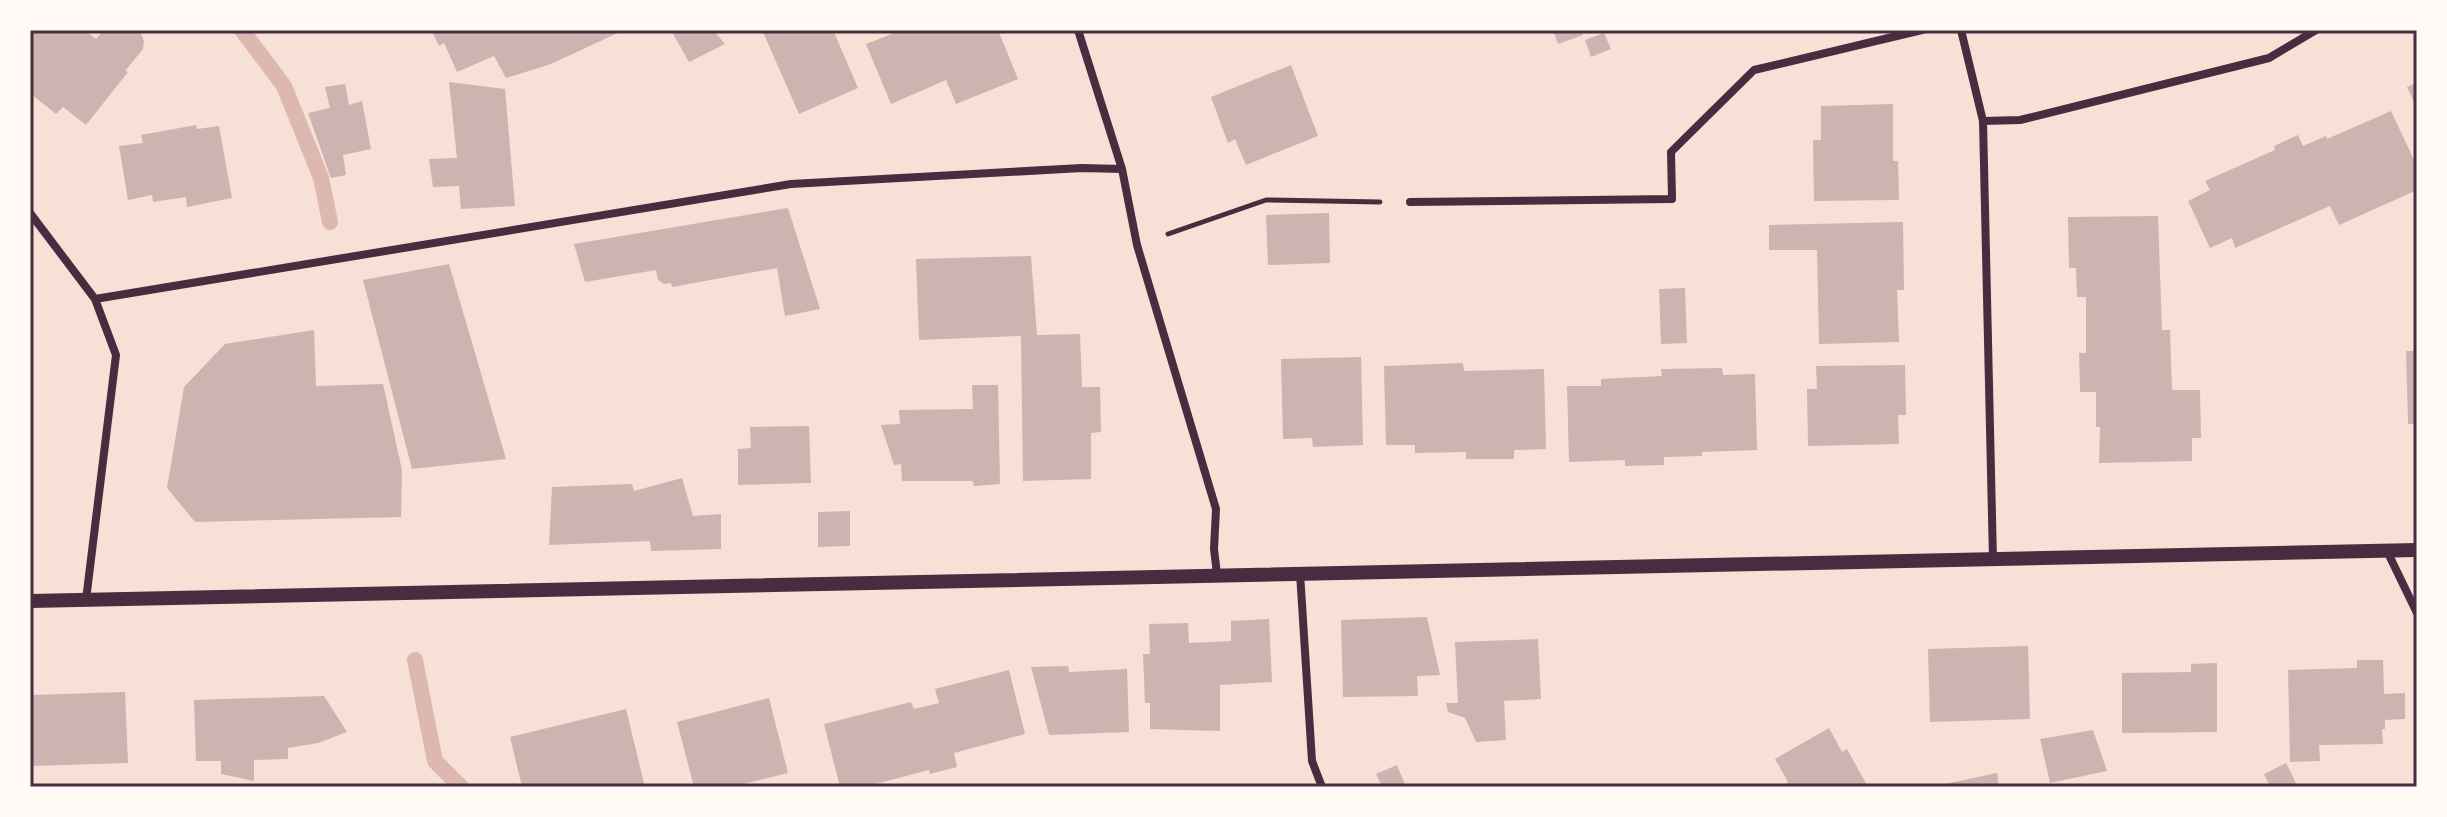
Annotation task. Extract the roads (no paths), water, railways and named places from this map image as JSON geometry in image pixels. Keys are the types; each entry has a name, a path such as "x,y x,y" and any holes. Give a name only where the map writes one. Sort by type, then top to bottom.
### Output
{"street":[{"path":"1078,30 1122,169 1137,245 1216,509 1214,549 1217,574"},
{"path":"1410,202 1672,199 1671,152 1754,70 1922,30"},
{"path":"1961,30 1983,121 1993,560"},
{"path":"1983,121 2020,120 2269,58 2316,30"},
{"path":"95,299 791,184 1082,168 1122,169"},
{"path":"30,213 95,299 116,355 86,600"},
{"path":"30,601 2417,550"},
{"path":"2387,551 2417,613"},
{"path":"1300,573 1312,761 1322,787"}],"waterway":[{"path":"242,30 284,86 321,178 330,222"},
{"path":"415,660 435,761 461,787"}]}
